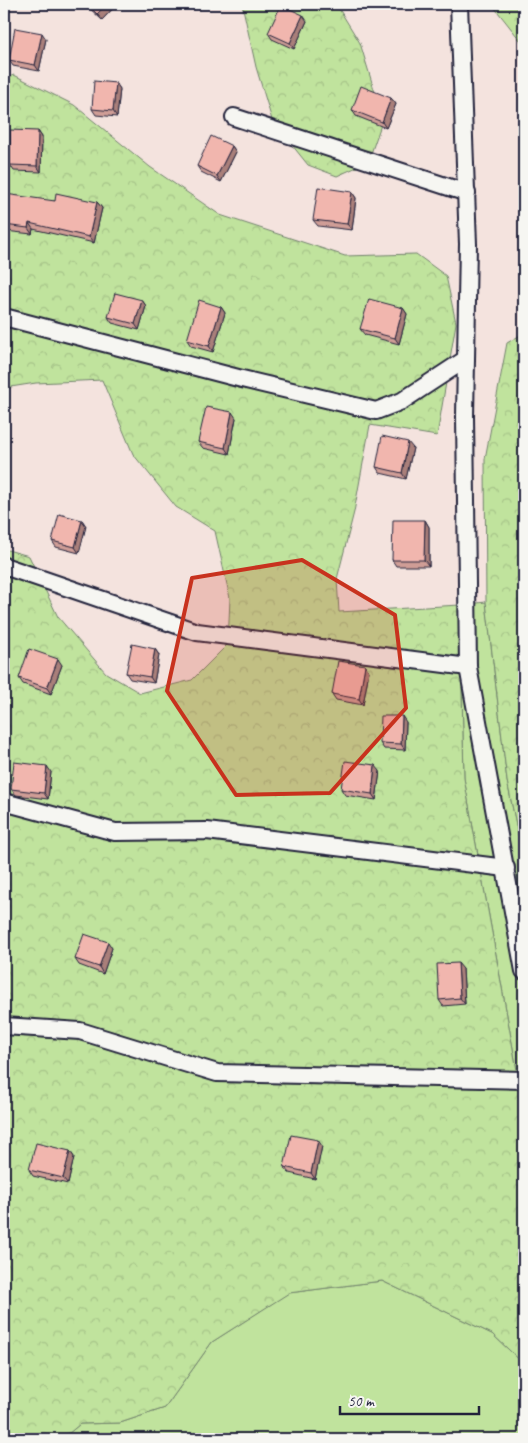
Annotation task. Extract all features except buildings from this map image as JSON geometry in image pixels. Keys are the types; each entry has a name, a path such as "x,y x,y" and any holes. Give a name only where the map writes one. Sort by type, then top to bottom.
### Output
{"street":[{"path":"459,4 468,244 465,417 468,667 524,971"},
{"path":"234,117 467,193"},
{"path":"4,316 242,379 376,411 402,401 466,359"},
{"path":"4,566 197,632 468,667"},
{"path":"4,802 115,832 207,831 506,868"},
{"path":"4,1026 80,1031 217,1073 524,1080"}],"highlighted area":[{"path":"302,560 395,615 406,708 330,793 236,795 167,691 192,578"}],"green space":[{"path":"242,4 336,4 360,43 383,119 368,162 337,176 308,165 272,120 256,67"},
{"path":"494,4 524,4 524,45 494,7"},
{"path":"14,75 74,105 150,167 220,215 345,256 416,254 446,276 456,323 437,436 370,425 354,512 337,579 339,612 460,605 464,778 524,1109 524,1364 492,1334 382,1281 289,1293 212,1342 165,1408 120,1423 80,1424 62,1439 4,1439 4,549 29,556 58,617 106,673 140,693 192,680 228,644 230,598 215,531 176,507 133,454 102,380 36,383 4,388 4,79"},
{"path":"524,333 524,863 507,781 486,602 485,459 507,343"},
{"path":"486,602 507,781 524,863 524,1109 464,778 460,605"},
{"path":"382,1281 492,1334 524,1364 524,1439 62,1439 80,1424 120,1423 165,1408 212,1342 288,1293"}]}
